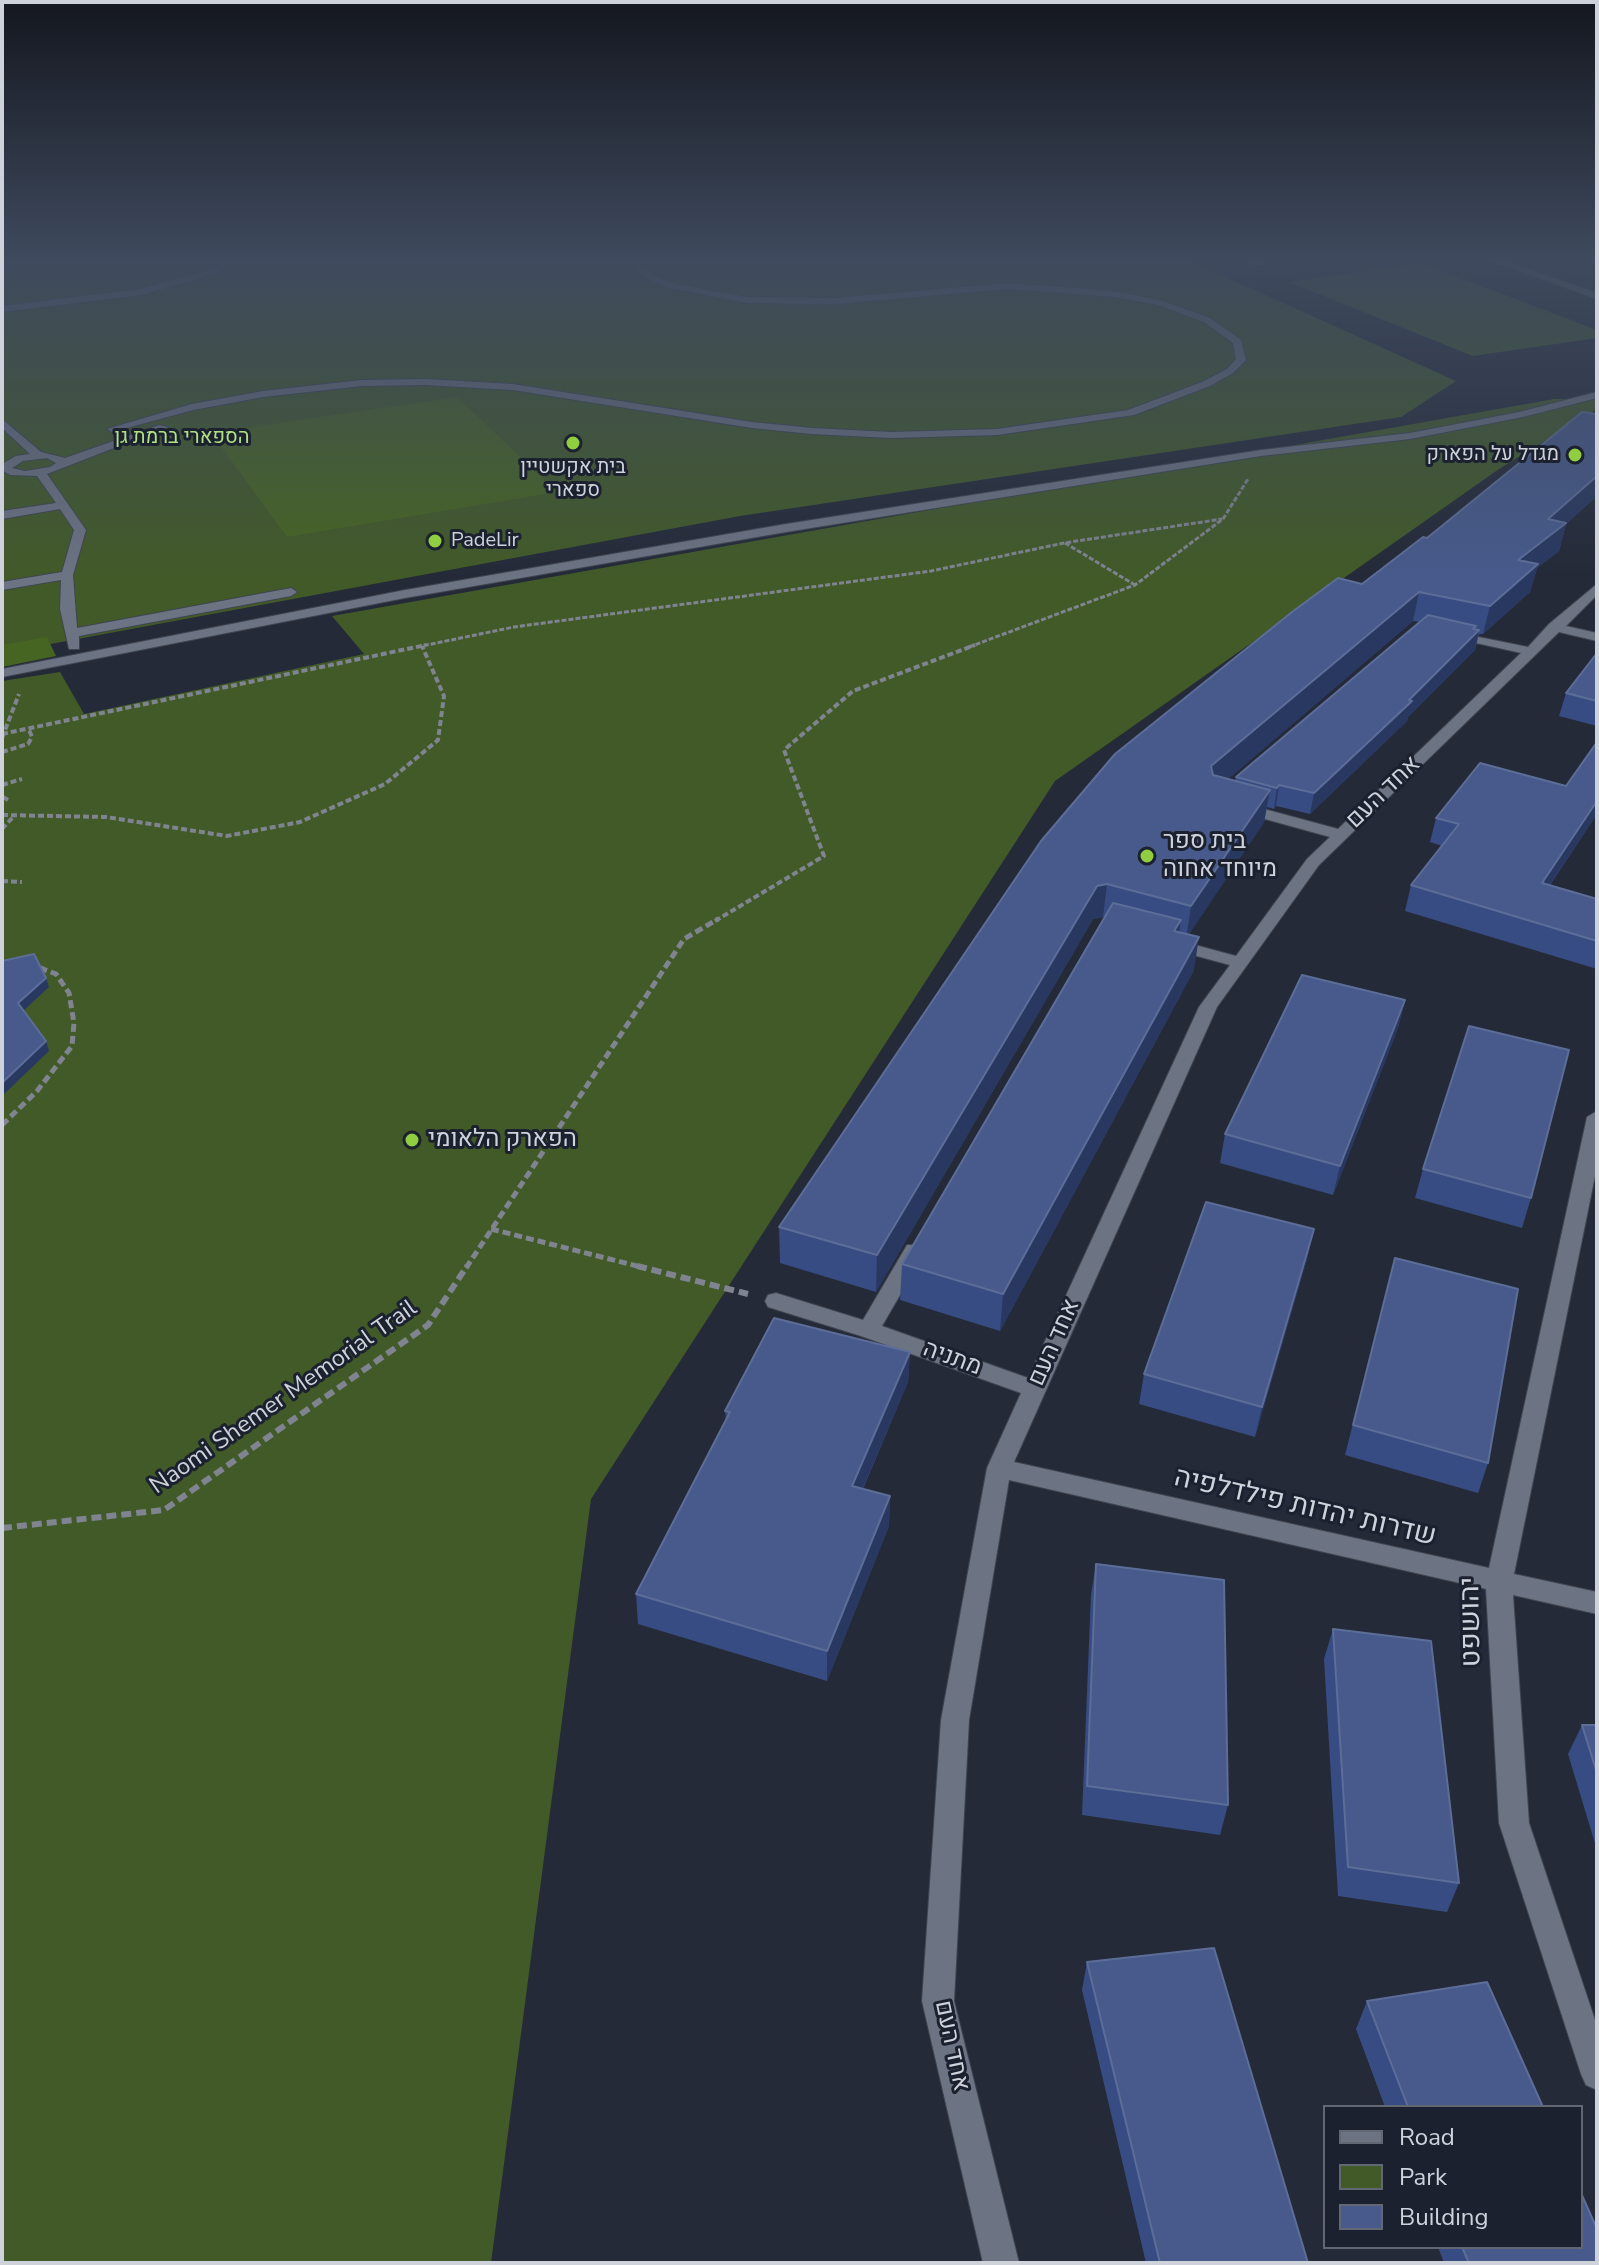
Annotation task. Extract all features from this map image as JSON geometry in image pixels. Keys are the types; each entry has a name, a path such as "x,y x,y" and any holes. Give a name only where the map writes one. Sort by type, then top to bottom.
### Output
{"street":[{"path":"112,429 225,400 362,383 426,382 513,387 752,425 851,434 954,435 1062,425 1130,413 1206,384 1235,366"},
{"path":"63,462 55,456 38,455 12,461 4,471 41,473 63,462 201,412 362,383"},
{"path":"2,673 391,597 740,535 1261,453 1410,436 1519,415 1597,395"},
{"path":"2,422 38,455"},
{"path":"41,473 80,530 67,575 67,609 74,633 75,659"},
{"path":"2,515 63,505"},
{"path":"2,586 67,575"},
{"name":"אחד העם","path":"1001,2263 938,2001 955,1720 999,1468 1208,1007 1313,862 1597,588"},
{"path":"74,633 291,592"},
{"path":"1554,627 1597,637"},
{"path":"1435,630 1529,651"},
{"path":"1229,805 1341,835"},
{"path":"1148,938 1240,962"},
{"name":"יהושפט","path":"1597,1117 1499,1583 1514,1823 1597,2074"},
{"path":"869,1330 924,1235"},
{"name":"מתניה","path":"776,1301 869,1330 1034,1389"},
{"name":"שדרות יהדות פילדלפיה","path":"999,1468 1597,1603"}],"path":[{"name":"Naomi Shemer Memorial Trail","path":"2,1528 164,1510 428,1325 684,939 824,856 784,750 853,691 1135,585 1223,519 1261,453"},
{"path":"2,734 514,627 931,571 1064,543 1223,519"},
{"path":"1064,543 1135,585"},
{"path":"2,815 106,817 227,836 300,822 385,784 438,740 444,696 422,646"},
{"path":"2,752 28,744 32,737 28,729"},
{"path":"2,785 22,779"},
{"path":"2,829 15,815"},
{"path":"2,881 22,882"},
{"path":"2,1125 37,1091 72,1046 74,1023 69,993 56,974 27,964"},
{"path":"491,1229 776,1301"}],"green space":[{"name":"הספארי ברמת גן","path":"2,366 1422,366 1456,381 1401,417 740,516 2,653"},
{"path":"457,397 557,492 287,537 211,433"},
{"name":"הפארק הלאומי","path":"1554,399 1597,399 1597,409 1499,469 1055,781 591,1499 491,2263 2,2263 2,681 60,672 84,714 364,654 332,616"},
{"path":"47,637 56,656 2,667 2,645"}],"building":[{"path":"1582,412 1597,414 1597,476 1548,519 1566,523 1518,560 1538,564 1490,606 1419,592 1211,766 1213,775 1270,790 1191,906 1107,884 1097,886 877,1255 779,1227 1041,841 1115,754 1338,578 1362,584 1423,537 1427,538"},
{"path":"1428,615 1476,626 1473,629 1479,630 1409,700 1412,701 1314,793 1279,785 1277,788 1236,777"},
{"path":"1597,653 1597,701 1566,693"},
{"path":"1597,742 1597,801 1542,883 1597,899 1597,941 1411,885 1459,824 1436,818 1480,763 1566,786"},
{"path":"1113,903 1181,920 1174,931 1199,937 1003,1294 902,1264"},
{"path":"34,954 46,978 18,1003 46,1041 2,1083 2,961"},
{"path":"1302,975 1405,1000 1340,1166 1225,1134"},
{"path":"1469,1026 1569,1050 1531,1198 1423,1169"},
{"path":"1206,1202 1314,1229 1262,1407 1144,1374"},
{"path":"1395,1258 1518,1289 1488,1463 1353,1425"},
{"path":"774,1318 910,1352 852,1486 890,1496 827,1651 636,1594 730,1412 725,1411"},
{"path":"1096,1564 1224,1580 1228,1805 1087,1786"},
{"path":"1333,1629 1431,1641 1459,1883 1348,1867"},
{"path":"1582,1725 1597,1725 1597,1773"},
{"path":"1214,1948 1308,2263 1160,2263 1087,1962"},
{"path":"1487,1982 1542,2105 1407,2105 1367,2001"},
{"path":"1583,2198 1597,2229 1597,2263 1469,2263 1463,2249 1583,2249"}],"place":[{"name":"בית אקשטיין ספארי","path":"573,443"},
{"name":"מגדל על הפארק","path":"1575,455"},
{"name":"PadeLir","path":"435,541"},
{"name":"בית ספר מיוחד אחוה","path":"1147,856"},
{"name":"הפארק הלאומי","path":"412,1140"}]}
